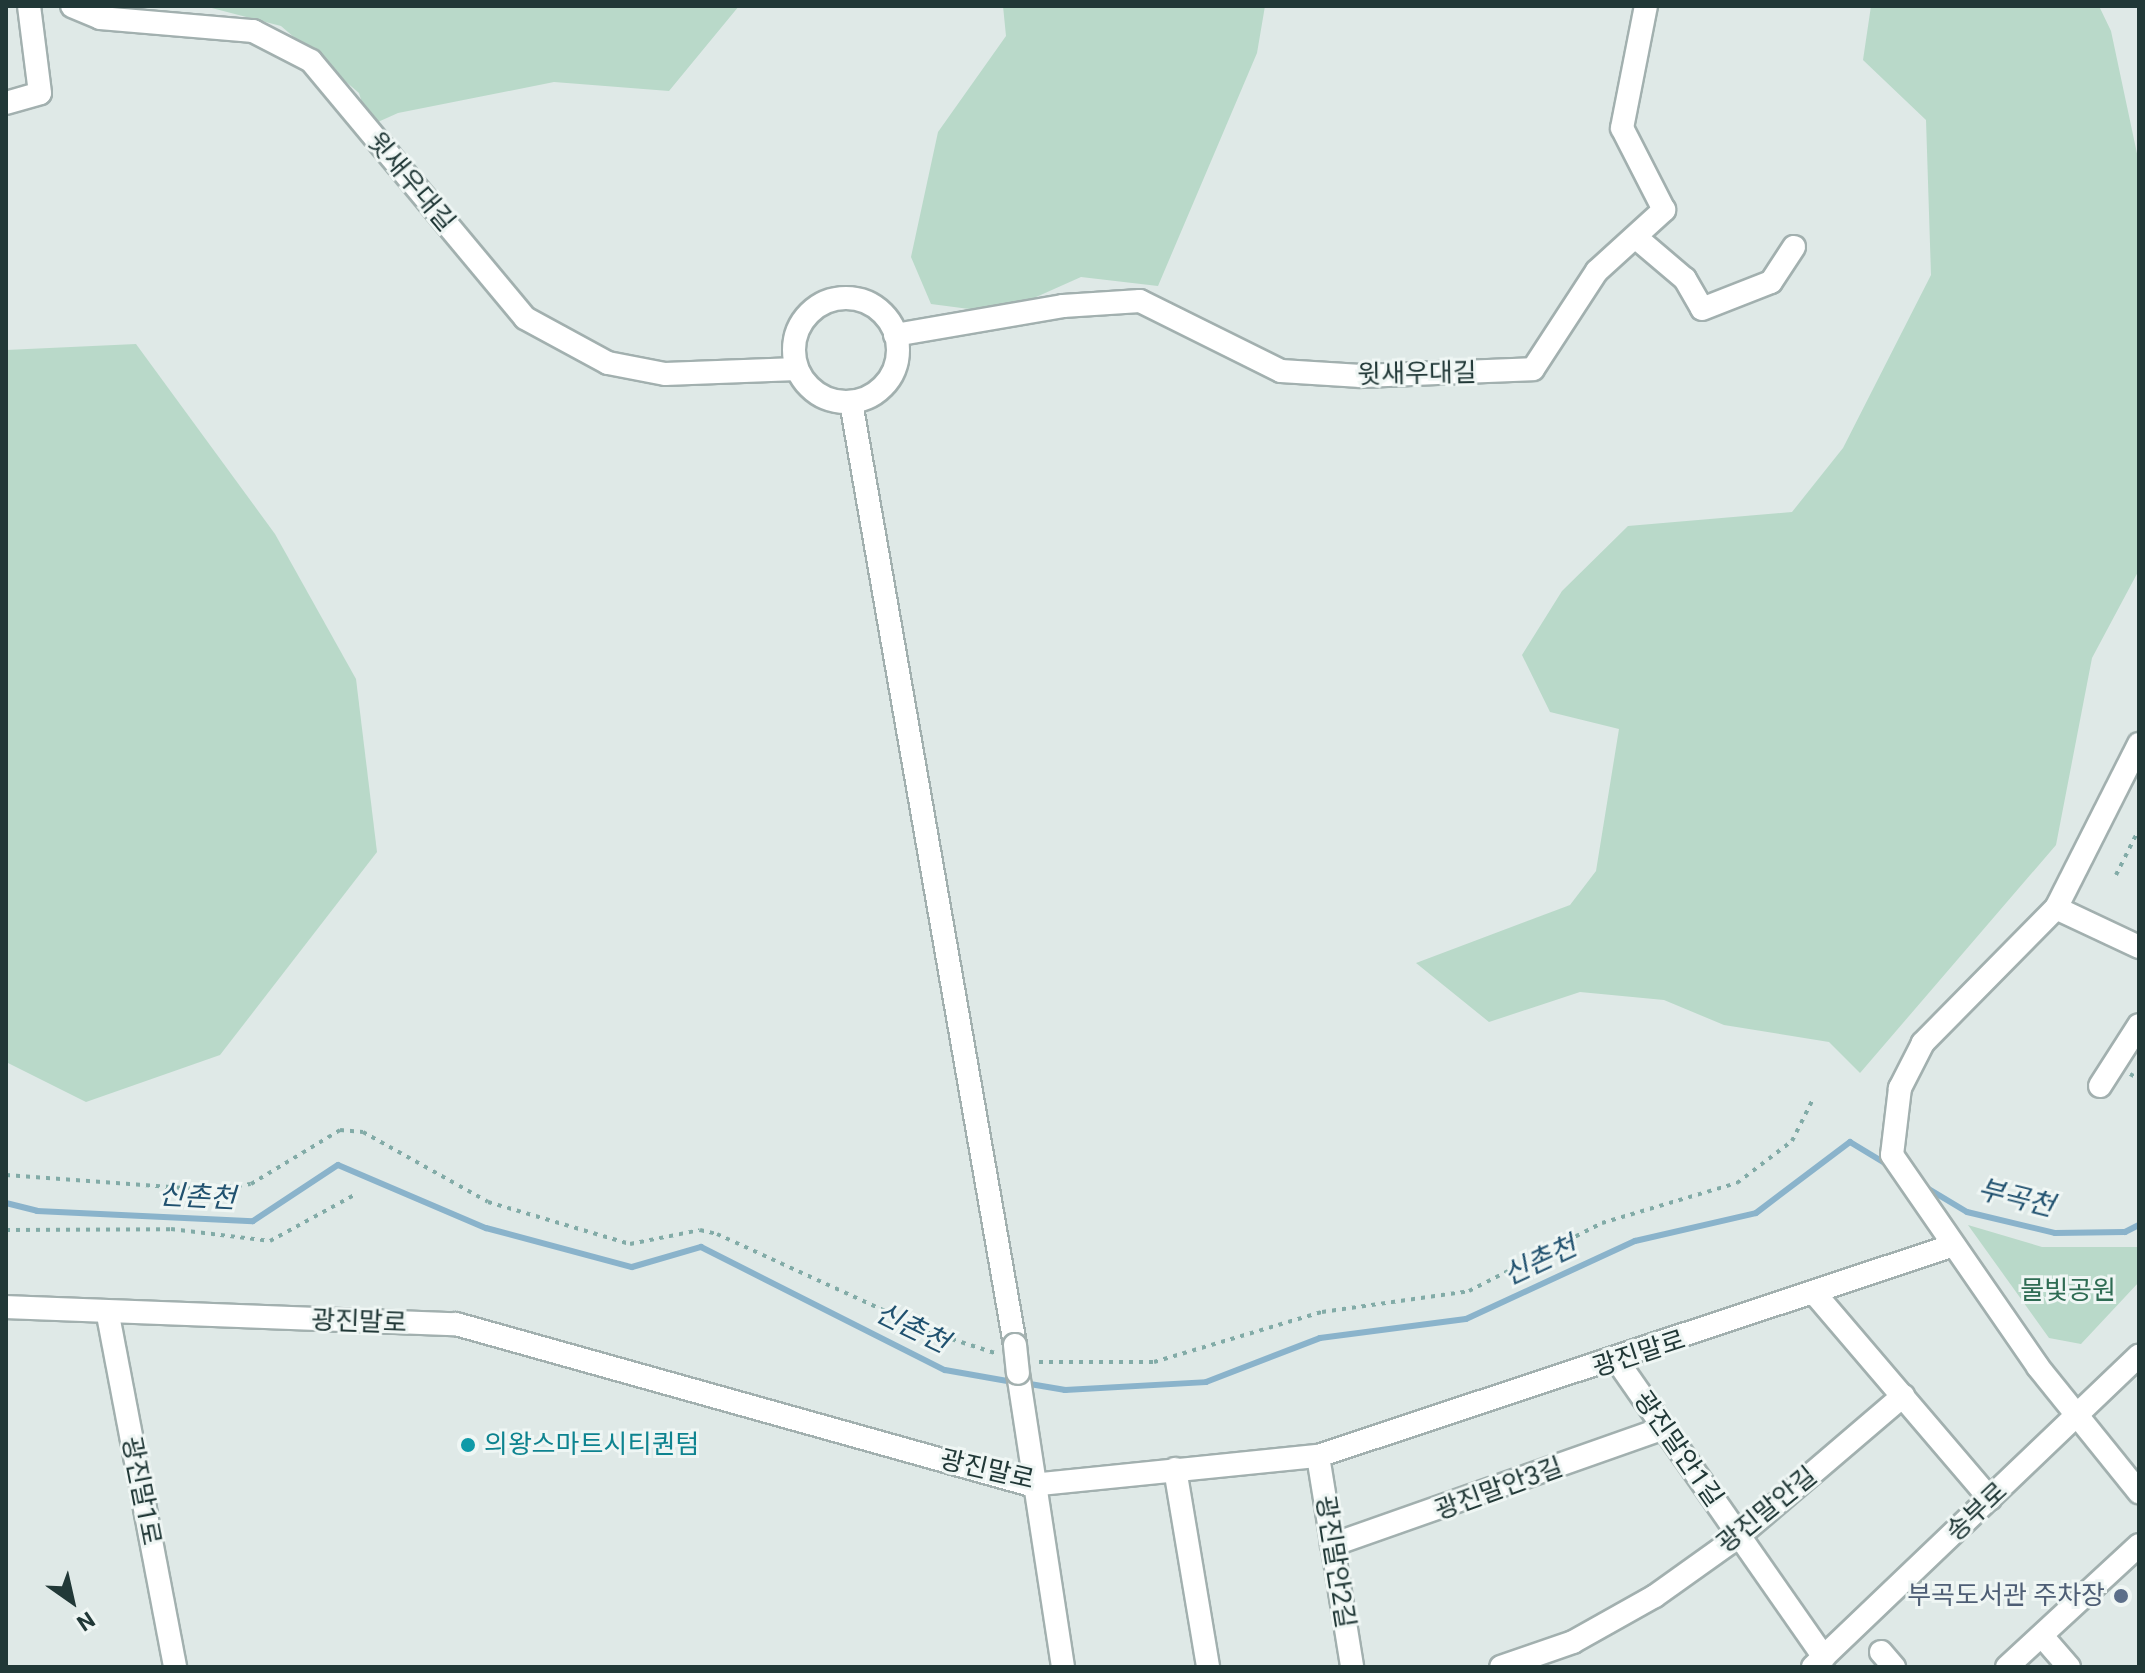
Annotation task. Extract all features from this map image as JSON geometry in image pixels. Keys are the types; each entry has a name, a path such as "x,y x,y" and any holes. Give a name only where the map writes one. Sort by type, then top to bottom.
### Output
{"street":[{"path":"6,103 40,93 29,6"},
{"name":"윗새우대길","path":"72,6 100,18 253,31 311,61 525,318 608,363 665,374 741,368"},
{"name":"윗새우대길","path":"895,335 1063,306 1140,301 1281,371 1506,372 1533,369 1597,271 1639,240 1664,210 1622,128 1646,6"},
{"path":"1639,240 1685,279 1702,309 1771,282 1794,247"},
{"path":"833,299 868,303 895,335 891,375 851,402 819,395 797,369 795,344 804,318 833,299"},
{"path":"741,368 795,344"},
{"path":"741,368 797,369"},
{"path":"851,402 1018,1353 1031,1485 1063,1667"},
{"path":"2139,744 2056,908 1923,1043 1900,1088 1892,1155 1951,1246 2074,1415 2139,1492"},
{"path":"2056,908 2139,947"},
{"path":"2100,1086 2139,1025"},
{"name":"광진말로","path":"6,1307 108,1315 456,1324 1031,1485 1318,1456 1618,1362 1951,1246"},
{"path":"1816,1295 1990,1499"},
{"name":"광진말1로","path":"108,1315 175,1667"},
{"name":"송부로","path":"1818,1662 2139,1355"},
{"name":"광진말안1길","path":"1618,1362 1739,1536 1818,1662"},
{"name":"광진말안길","path":"1501,1667 1573,1642 1655,1596 1739,1536 1903,1396"},
{"name":"광진말안3길","path":"1332,1545 1664,1428"},
{"name":"광진말안2길","path":"1318,1456 1352,1667"},
{"path":"1175,1469 1208,1667"},
{"path":"2007,1667 2139,1545"},
{"path":"2042,1636 2069,1667"}],"path":[{"path":"2116,875 2139,829"},
{"path":"6,1175 208,1190 251,1184 340,1130 363,1132 488,1202 630,1244 700,1230 717,1234 933,1333 1018,1353 1154,1362 1322,1312 1469,1291 1602,1223 1737,1183 1792,1141 1814,1097"},
{"path":"6,1230 171,1229 270,1241 354,1195"}],"green space":[{"path":"204,6 739,6 669,91 554,82 398,113 369,126 359,93 281,26"},
{"path":"1003,6 1265,6 1257,53 1158,286 1081,277 1000,313 931,304 911,257 938,132 1006,36"},
{"path":"1871,6 2099,6 2111,31 2139,163 2139,570 2092,658 2056,845 1860,1073 1829,1042 1724,1025 1664,1000 1580,992 1489,1022 1416,963 1570,905 1596,871 1619,729 1550,712 1522,655 1562,591 1628,526 1792,512 1843,448 1931,275 1926,120 1863,60"},
{"path":"136,344 275,534 356,679 377,852 220,1055 86,1102 6,1062 6,350"},
{"name":"물빛공원","path":"1968,1225 2042,1247 2139,1247 2139,1282 2081,1344 2049,1338"}],"waterway":[{"name":"신촌천","path":"1024,1383 1065,1390 1206,1382 1320,1338 1466,1319 1635,1241 1756,1213 1850,1142 1888,1165"},
{"name":"신촌천","path":"6,1203 37,1211 253,1221 338,1165 486,1228 632,1267 701,1247 945,1370 1013,1382"},
{"name":"부곡천","path":"1922,1185 1967,1212 2055,1233 2125,1232 2139,1225"}],"place":[{"name":"의왕스마트시티퀀텀","path":"468,1445"},
{"name":"부곡도서관 주차장","path":"2121,1596"}]}
